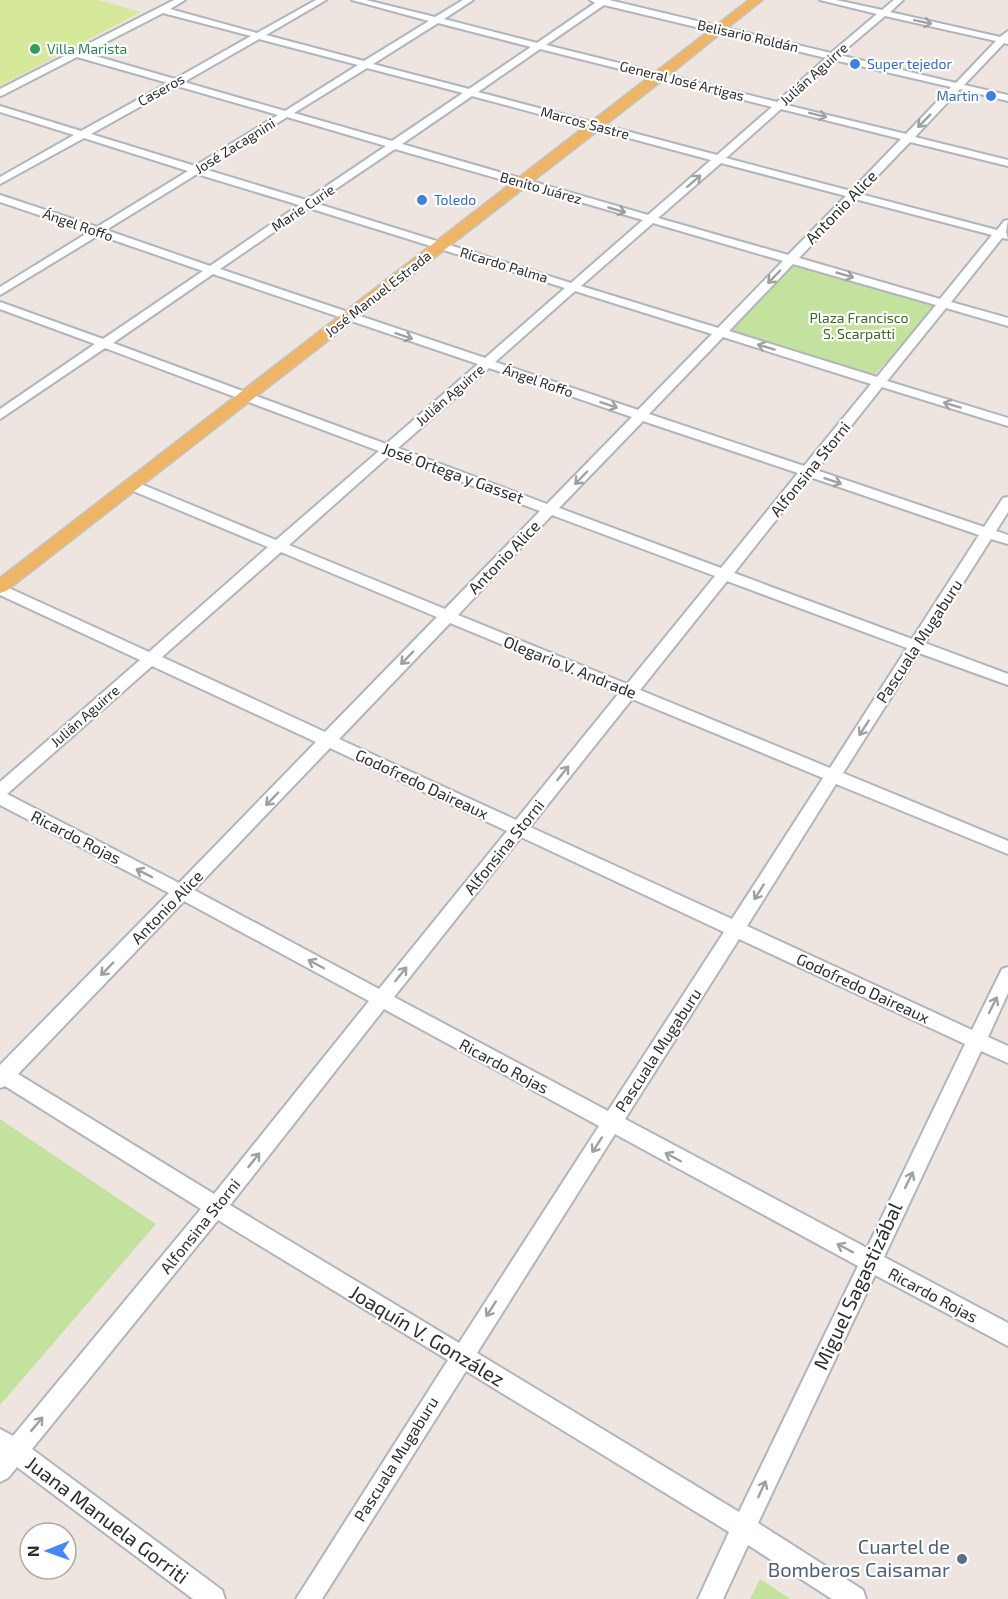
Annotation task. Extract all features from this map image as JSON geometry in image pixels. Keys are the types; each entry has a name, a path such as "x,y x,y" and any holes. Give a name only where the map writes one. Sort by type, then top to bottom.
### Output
{"main road":[{"name":"José Manuel Estrada","path":"0,588 756,0"}],"street":[{"path":"0,93 181,0"},
{"name":"Caseros","path":"0,181 322,0"},
{"name":"General José Artigas","path":"356,0 1008,163"},
{"name":"José Zacagnini","path":"0,292 469,0"},
{"path":"824,0 1006,38"},
{"name":"Julián Aguirre","path":"0,791 899,0"},
{"name":"Belisario Roldán","path":"600,1 1008,98"},
{"name":"Marie Curie","path":"0,416 540,46 600,1"},
{"name":"Marcos Sastre","path":"162,10 853,195 1005,231"},
{"name":"Antonio Alice","path":"1,1076 182,892 1006,38"},
{"name":"Benito Juárez","path":"74,53 1008,322"},
{"name":"Ricardo Palma","path":"0,109 1008,422"},
{"name":"Ángel Roffo","path":"0,198 1008,540"},
{"name":"Alfonsina Storni","path":"0,1470 7,1446 216,1208 629,691 943,304 1005,231"},
{"name":"José Ortega y Gasset","path":"0,305 1008,680"},
{"name":"Olegario V. Andrade","path":"131,485 1008,848"},
{"name":"Pascuala Mugaburu","path":"308,1599 1008,501"},
{"name":"Godofredo Daireaux","path":"0,588 1008,1055"},
{"name":"Ricardo Rojas","path":"0,798 182,892 1008,1335"},
{"name":"Miguel Sagastizábal","path":"710,1599 1008,974"},
{"name":"Joaquín V. González","path":"1,1076 744,1528 854,1599"},
{"name":"Juana Manuela Gorriti","path":"7,1446 213,1599"}],"green space":[{"name":"Villa Marista","path":"0,0 98,0 141,12 0,86"},
{"name":"Plaza Francisco S. Scarpatti","path":"790,260 943,304 872,377 724,332"},
{"path":"0,1119 156,1224 0,1405"},
{"path":"760,1579 790,1599 750,1599"}],"place":[{"name":"Villa Marista","path":"35,49"},
{"name":"Super tejedor","path":"855,64"},
{"name":"Martin","path":"991,96"},
{"name":"Toledo","path":"422,200"},
{"name":"Cuartel de Bomberos Caisamar","path":"962,1559"}]}
